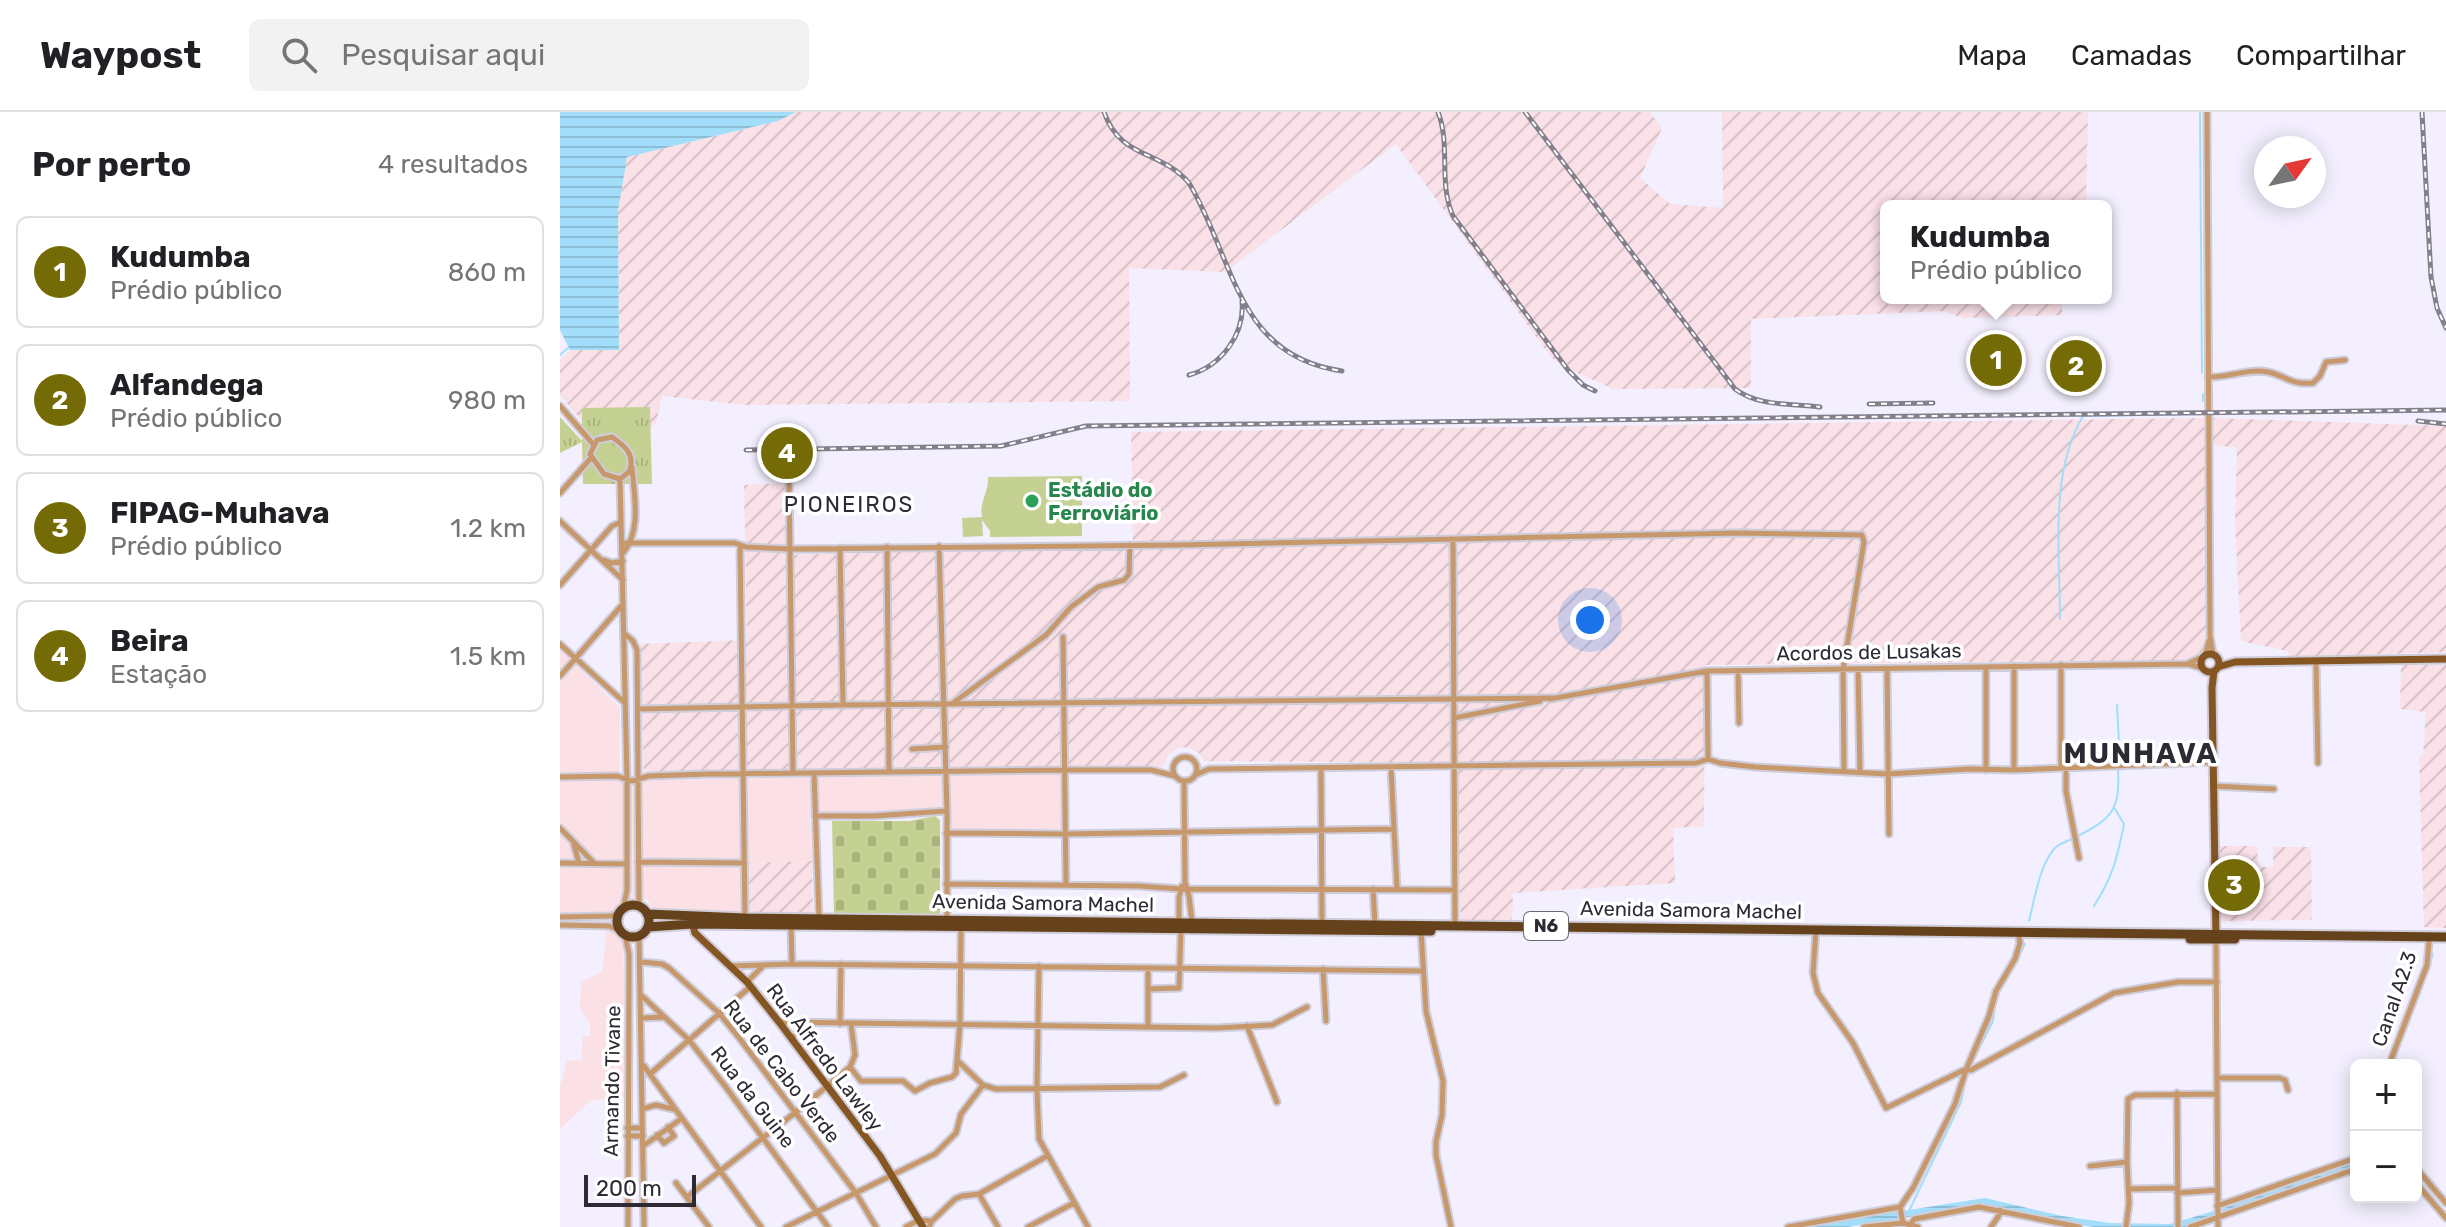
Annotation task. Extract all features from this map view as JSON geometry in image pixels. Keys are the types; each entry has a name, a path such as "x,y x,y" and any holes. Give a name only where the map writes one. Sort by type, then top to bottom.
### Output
{"highway":[{"path":"630,906 643,910 648,927 639,936 623,933 617,921 621,911 630,906"},
{"name":"Avenida Samora Machel","path":"643,910 691,921"},
{"name":"Avenida Samora Machel","path":"726,921 745,918 791,926 818,922"},
{"name":"Avenida Samora Machel","path":"924,924 947,920 992,924 2446,940"},
{"name":"Avenida Samora Machel","path":"648,927 691,921 961,927 992,924"},
{"name":"Avenida Samora Machel","path":"1180,926 1192,922 1375,924 1421,928 1455,925 2019,937 2446,940"}],"main road":[{"path":"2209,656 2235,662 2446,659"},
{"path":"2203,669 2209,656"},
{"path":"2209,656 2216,669 2212,688 2216,937"},
{"path":"2203,669 2216,669 2235,662"},
{"path":"2203,669 2212,688"},
{"name":"Rua Alfredo Lawley","path":"691,921 700,939 750,982 926,1224"}],"street":[{"path":"2188,664 2209,656 2210,636 2207,112"},
{"path":"2208,377 2268,372 2289,382 2313,383 2326,362 2345,360"},
{"path":"560,406 593,444"},
{"path":"560,493 591,458 593,444 601,438 612,437 629,451 634,529 632,542 623,553"},
{"path":"591,458 604,474 633,485"},
{"path":"560,917 611,916 621,911 627,902 626,677 620,482 632,466"},
{"path":"789,479 793,773"},
{"path":"560,521 624,581"},
{"path":"560,585 612,526 621,522"},
{"path":"622,543 789,549 1739,533 1862,535 1864,542 1843,670 1844,772"},
{"path":"1453,540 1455,925"},
{"path":"740,545 745,918"},
{"path":"952,704 1046,635 1071,607 1098,587 1124,580 1129,574 1130,545"},
{"path":"939,546 946,747 947,920"},
{"path":"887,547 889,772"},
{"path":"840,548 843,705"},
{"path":"603,560 612,563 623,561"},
{"path":"560,676 623,604"},
{"path":"608,621 624,622"},
{"path":"624,632 635,644 637,673 638,862 643,910"},
{"path":"1063,637 1066,885"},
{"path":"560,644 625,703"},
{"path":"2316,660 2318,763"},
{"path":"2188,664 2203,669"},
{"name":"Acordos de Lusakas","path":"1552,698 1707,671 2188,664"},
{"path":"2061,665 2066,791 2079,858"},
{"path":"2014,666 2014,770"},
{"path":"1986,667 1986,770"},
{"path":"1887,669 1889,834"},
{"path":"1858,670 1860,772"},
{"path":"1707,671 1708,759"},
{"path":"1738,671 1739,723"},
{"path":"608,688 637,673"},
{"path":"638,709 1552,698"},
{"path":"1454,718 1552,698"},
{"path":"626,738 638,738"},
{"path":"912,749 946,747"},
{"path":"1151,770 1183,757 1209,769"},
{"path":"1184,781 1209,769 1696,763 1708,759 1755,767 1888,774 2213,762"},
{"path":"1195,762 1195,775"},
{"path":"1174,763 1175,776"},
{"path":"1391,767 1397,889"},
{"path":"1321,768 1322,924"},
{"path":"627,776 633,769 638,776"},
{"path":"638,776 1151,770 1184,781"},
{"path":"814,773 818,922"},
{"path":"560,777 627,776 634,781 638,776"},
{"path":"1148,989 1179,988 1180,926 1185,882 1184,781"},
{"path":"2213,786 2274,789"},
{"path":"815,816 947,811"},
{"path":"560,828 594,863"},
{"path":"946,833 1393,829"},
{"path":"573,841 579,863"},
{"path":"627,848 638,847"},
{"path":"638,862 744,863"},
{"path":"560,863 627,864"},
{"path":"946,884 1455,890"},
{"path":"1184,889 1192,922"},
{"path":"1373,889 1375,924"},
{"path":"560,925 609,926 623,933"},
{"path":"791,926 792,964"},
{"path":"850,1067 861,1081 903,1081 915,1091 952,1077 959,1062 961,927"},
{"path":"1421,928 1428,1023 1443,1081 1436,1155 1451,1227"},
{"path":"1815,932 1813,973 1818,993 1853,1043 1886,1108 1968,1070 2114,993 2178,982 2217,982"},
{"name":"Armando Tivane","path":"623,933 629,976 628,1227"},
{"name":"Armando Tivane","path":"639,936 644,1227"},
{"path":"1903,1223 1900,1207 1913,1188 1955,1104 2001,978 2015,959 2019,937"},
{"path":"2216,937 2218,1227"},
{"name":"Canal A2.3","path":"2391,1059 2423,978 2429,942"},
{"name":"Rua de Cabo Verde","path":"641,962 662,964 669,968 719,1013 856,1193 876,1227"},
{"path":"730,966 841,964 1422,971"},
{"path":"840,1024 841,964"},
{"path":"745,966 750,982"},
{"path":"650,1074 719,1013 764,966"},
{"path":"1039,966 1038,1132 1047,1156 1088,1227"},
{"path":"1148,969 1148,1027"},
{"path":"1323,969 1326,1021"},
{"path":"629,976 641,977"},
{"path":"629,985 641,985"},
{"name":"Rua da Guine","path":"641,995 689,1040 828,1227"},
{"path":"779,1022 1247,1026 1272,1025 1307,1007"},
{"path":"641,1018 665,1017"},
{"path":"792,1038 806,1024"},
{"path":"687,1197 850,1067 855,1055 851,1024"},
{"path":"1247,1026 1277,1102"},
{"path":"628,1042 642,1042"},
{"path":"959,1062 983,1085 996,1089 1160,1087 1184,1075"},
{"path":"642,1064 761,1227"},
{"path":"2217,1078 2279,1078 2285,1080 2288,1090"},
{"path":"786,1227 943,1148 956,1133 961,1114 983,1085"},
{"path":"2177,1093 2178,1224"},
{"path":"2126,1225 2129,1189 2128,1099 2135,1095 2217,1094"},
{"path":"642,1109 656,1105 674,1110"},
{"path":"643,1146 681,1119"},
{"path":"657,1135 665,1143 674,1136 668,1127"},
{"path":"627,1128 642,1128"},
{"path":"627,1136 643,1136"},
{"path":"906,1227 926,1224 955,1199 979,1194 1047,1156"},
{"path":"2217,1206 2350,1160"},
{"path":"2090,1166 2127,1162"},
{"path":"2190,1227 2350,1171"},
{"path":"2422,1175 2446,1203"},
{"path":"676,1183 709,1227"},
{"path":"2129,1189 2217,1190"},
{"path":"2422,1190 2446,1218"},
{"path":"979,1194 998,1227"},
{"path":"1028,1227 1074,1203"},
{"path":"1788,1227 1900,1207"},
{"path":"1864,1227 1903,1223 1915,1226 1914,1219 1979,1207 2079,1227"},
{"path":"1991,1227 2000,1210"}],"shaded area":[{"path":"796,112 1650,112 1662,128 1640,178 1670,204 1723,208 1722,112 2088,112 2086,200 1880,200 1880,304 2062,304 2062,315 1962,318 1944,311 1751,319 1751,388 1614,389 1568,369 1551,357 1396,144 1225,272 1129,268 1130,401 745,405 662,396 656,423 649,428 594,435 560,395 560,360 570,350 619,350 618,211 627,157 778,121"},
{"path":"2206,418 2207,623 2205,648 2190,660 1705,665 1704,826 1673,828 1675,883 1513,893 1512,922 1461,923 1453,763 1204,761 1199,753 1180,747 1168,755 1163,767 644,775 640,644 747,640 744,485 787,483 786,555 916,550 1058,550 1133,542 1131,432"},
{"path":"2212,418 2446,426 2446,652 2289,657 2288,651 2241,641 2235,524 2237,448 2213,445"},
{"path":"560,649 620,708 619,781 1060,773 1062,829 950,831 948,810 810,813 812,861 748,863 747,914 662,915 653,909 647,899 625,902 612,912 560,913"},
{"path":"2401,665 2446,665 2446,928 2424,927 2419,757 2423,756 2426,712 2400,709"},
{"path":"2219,846 2257,846 2258,867 2273,867 2273,847 2311,847 2312,920 2220,921"},
{"path":"812,861 813,915 747,914 748,863"},
{"path":"607,928 613,928 623,936 626,1098 591,1100 560,1129 560,1086 567,1061 581,1060 583,1036 590,1036 590,1023 580,1009 581,982 602,972"}],"green space":[{"path":"650,407 652,484 583,484 582,442 560,453 560,417 582,441 582,408"},
{"name":"Estádio do Ferroviário","path":"1082,476 1082,536 990,537 990,531 982,520 983,536 963,537 962,518 982,517 988,477"},
{"path":"935,816 940,820 940,914 834,915 832,821 909,821"}],"water":[{"path":"560,112 796,112 778,121 627,157 618,211 619,350 570,350 560,330"},
{"path":"2350,1162 2350,1169 2185,1227 2094,1227 1980,1205 1848,1227 1801,1227 1985,1198 2062,1216 2110,1223 2170,1224"}],"waterway":[{"path":"2200,112 2202,373"},
{"path":"560,355 568,348"},
{"path":"2203,394 2203,401"},
{"path":"2060,619 2058,541 2061,488 2072,438 2083,416 2203,414"},
{"path":"2117,705 2120,762"},
{"path":"2029,921 2041,874 2054,849 2098,824 2112,811 2117,794 2118,769"},
{"path":"2094,906 2110,876 2124,824 2115,809"},
{"path":"2016,961 2025,944"},
{"path":"2414,1006 2433,954"},
{"path":"1971,1065 1993,1021 1995,1005"},
{"path":"2396,1059 2399,1045"},
{"path":"1909,1211 1961,1102 1966,1078"}],"railway":[{"path":"1104,112 1120,138 1178,172 1189,183 1243,300 1259,325 1280,346 1307,362 1342,371"},
{"path":"1438,112 1444,138 1446,190 1453,216 1568,370 1583,385 1595,391"},
{"path":"1525,112 1735,389 1765,402 1820,407"},
{"path":"2422,112 2431,277 2437,308 2446,328"},
{"path":"1189,375 1201,371 1229,347 1239,326 1242,301"},
{"path":"1869,404 1933,403"},
{"path":"746,450 1001,446 1086,426 2446,410"},
{"path":"2418,421 2446,424"}],"place":[{"name":"Kudumba","path":"1996,360"},
{"name":"Alfandega","path":"2076,366"},
{"name":"Beira","path":"787,453"},
{"name":"Estádio do Ferroviário","path":"1032,501"},
{"name":"FIPAG-Muhava","path":"2234,885"}],"district":[{"name":"PIONEIROS","path":"849,504"},
{"name":"MUNHAVA","path":"2141,753"}]}
